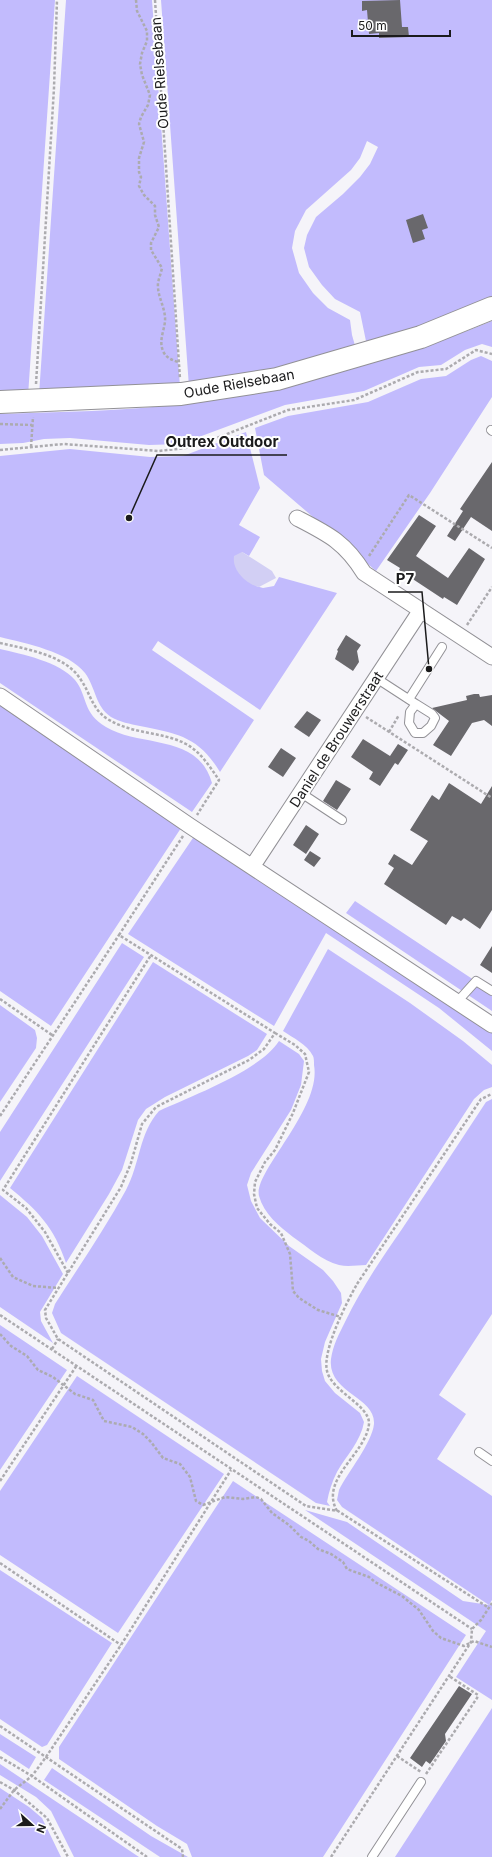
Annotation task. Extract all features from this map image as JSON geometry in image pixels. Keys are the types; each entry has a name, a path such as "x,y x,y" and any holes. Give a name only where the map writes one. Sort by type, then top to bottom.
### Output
{"street":[{"name":"Oude Rielsebaan","path":"0,402 181,394 277,380 421,337 492,308"},
{"path":"297,518 339,541 354,556 364,573 492,657"},
{"name":"Daniel de Brouwerstraat","path":"252,867 420,610"},
{"path":"0,696 190,826 492,1025"}],"lane":[{"path":"376,678 412,701 442,648"},
{"path":"301,792 342,820"},
{"path":"457,1002 476,981 492,991"},
{"path":"478,1452 492,1461"},
{"path":"372,1857 421,1782"}],"path":[{"path":"34,401 54,88 57,0"},
{"name":"Oude Rielsebaan","path":"136,0 137,11 147,31 147,41 142,53 140,64 142,75 150,95 148,105 139,124 144,142 139,158 138,172 141,177 139,186 144,195 155,206 155,215 158,222 158,227 151,243 151,250 162,268 158,283 160,298 166,318 162,339 163,352 168,358 178,362 155,0"},
{"path":"0,450 71,444 159,451 194,447 288,410 354,400 418,372 446,369 476,350 492,354"},
{"path":"0,424 32,425 31,447"},
{"path":"361,568 410,495 492,548"},
{"path":"460,636 492,587"},
{"path":"0,643 41,652 54,658 70,668 81,678 92,704 105,717 130,729 169,738 187,744 202,757 220,780 0,1116"},
{"path":"355,710 492,798"},
{"path":"119,935 295,1045 305,1054 309,1072 293,1113 275,1150 265,1162 255,1182 256,1201 257,1208 270,1224 281,1233 290,1254 293,1290 299,1298 318,1310 341,1317"},
{"path":"68,1273 45,1232 26,1208 3,1190 151,955"},
{"path":"0,999 52,1036"},
{"path":"275,1033 264,1049 249,1060 156,1107 148,1115 142,1124 131,1163 121,1188 45,1310 46,1318 58,1339 306,1506 338,1511 489,1608"},
{"path":"338,1511 333,1502 334,1490 341,1473 364,1438 369,1421 364,1411 329,1379 326,1370 326,1359 330,1344 357,1284 481,1099 492,1094"},
{"path":"0,1258 13,1277 33,1286 59,1288"},
{"path":"0,1315 472,1629"},
{"path":"0,1334 11,1346 27,1356 38,1370 53,1377 75,1394 93,1400 104,1421 124,1424 143,1434 163,1458 180,1464 190,1476 196,1501 203,1505 225,1497 243,1499 256,1497 260,1499 272,1513 318,1549 331,1554 343,1562 348,1569 369,1577 375,1582 402,1596 418,1610 433,1631 441,1638 464,1646 471,1642 481,1642 492,1647"},
{"path":"52,1350 58,1339"},
{"path":"0,1481 77,1366"},
{"path":"0,1809 14,1790 32,1776 46,1757 121,1645 231,1470"},
{"path":"0,1563 121,1645"},
{"path":"331,1857 471,1642 472,1629 481,1620 492,1603"},
{"path":"397,1756 425,1775 477,1698 478,1695 449,1676"},
{"path":"0,1726 182,1849 183,1857"},
{"path":"0,1757 32,1776 148,1857"},
{"path":"0,1782 14,1790 47,1818 68,1857"}],"shaded area":[{"path":"0,0 55,0 28,396 0,397"},
{"path":"66,0 152,0 180,387 39,395"},
{"path":"161,0 492,0 492,301 367,346 360,312 335,299 322,285 309,267 304,248 307,235 316,217 343,194 360,177 370,164 378,147 367,141 360,158 351,170 306,210 295,231 292,248 299,273 313,293 328,308 350,320 356,349 287,366 189,387"},
{"path":"492,321 492,347 482,344 465,350 441,365 419,367 364,391 285,405 180,444 149,445 70,438 44,439 23,443 0,444 0,414 138,408 199,402 230,397 290,384 376,361 446,339"},
{"path":"481,356 492,361 492,397 430,493 376,571 264,475 255,428 288,416 368,402 421,379 446,376 471,360"},
{"path":"246,432 260,488 239,525 260,537 249,556 242,552 256,586 263,588 274,586 279,577 337,593 260,710 158,641 152,650 254,720 220,772 204,751 186,738 125,723 111,717 102,708 85,673 68,659 46,649 0,637 0,456 70,449 150,457 183,456"},
{"path":"0,649 19,653 60,668 75,680 82,692 89,710 98,722 106,727 135,738 167,744 182,749 194,756 205,767 212,783 192,812 0,683"},
{"path":"0,703 183,825 51,1026 0,991"},
{"path":"195,835 492,1031 492,1051 439,1008 326,933 274,1026 128,934"},
{"path":"355,901 492,992 492,1011 346,913"},
{"path":"122,943 144,957 0,1181 0,1132"},
{"path":"328,949 410,1003 463,1041 492,1065 492,1087 484,1090 474,1099 366,1265 339,1265 321,1257 277,1224 264,1208 259,1196 260,1185 266,1172 299,1119 308,1101 314,1082 313,1056 304,1045 283,1031"},
{"path":"153,962 267,1034 257,1050 248,1056 165,1097 146,1109 138,1120 122,1170 109,1194 66,1263 56,1239 44,1221 29,1204 10,1188"},
{"path":"0,1005 35,1030 37,1038 36,1048 0,1102"},
{"path":"279,1041 299,1054 304,1061 301,1085 291,1110 251,1173 247,1185 251,1201 260,1218 289,1246 323,1270 341,1293 342,1303 325,1342 321,1359 322,1371 325,1381 335,1393 360,1413 364,1422 357,1442 334,1479 327,1502 330,1506 316,1503 61,1333 52,1313 55,1304 101,1233 126,1190 131,1180 147,1129 159,1111 224,1082 257,1062 270,1052"},
{"path":"492,1099 492,1314 439,1395 466,1414 437,1459 492,1496 492,1600 489,1605 342,1507 337,1500 339,1490 369,1440 374,1424 373,1415 368,1407 336,1380 332,1370 331,1359 335,1344 341,1331 372,1274 486,1102"},
{"path":"0,1195 27,1217 42,1236 63,1274 40,1312 41,1321 53,1343 0,1307"},
{"path":"0,1325 67,1370 0,1470"},
{"path":"77,1376 224,1474 118,1633 0,1555 0,1491"},
{"path":"233,1481 466,1635 323,1857 192,1857 187,1844 157,1826 59,1759 59,1747"},
{"path":"305,1510 347,1522 463,1601 489,1605 492,1603 492,1700 456,1677 486,1631"},
{"path":"0,1570 112,1643 47,1745 42,1747 0,1719"},
{"path":"492,1708 492,1857 395,1857"},
{"path":"0,1734 36,1757 29,1769 0,1750"},
{"path":"0,1764 139,1857 74,1857 51,1811 36,1797 0,1775"},
{"path":"52,1768 151,1836 188,1857 160,1857 44,1780"},
{"path":"0,1788 29,1807 42,1818 61,1857 0,1857"}],"water":[{"path":"242,552 272,571 276,578 259,587 244,579 237,571 234,561 234,556"}],"building":[{"path":"400,0 402,27 408,27 409,37 379,38 379,33 369,34 367,10 362,11 362,1"},
{"path":"423,214 428,228 422,230 425,239 413,243 406,220"},
{"path":"492,462 492,531 471,517 455,541 447,536 463,511 460,509"},
{"path":"419,515 436,526 416,556 448,578 469,548 485,559 457,605 444,597 443,599 399,570 400,568 387,560"},
{"path":"346,635 361,645 357,651 359,662 353,671 335,659 337,650"},
{"path":"479,694 480,697 492,695 492,726 484,720 472,723 451,756 433,745 449,721 432,708 467,700 466,696"},
{"path":"307,711 321,720 309,737 294,727"},
{"path":"363,739 390,756 398,744 408,750 398,765 395,763 380,786 369,779 373,772 351,757"},
{"path":"281,748 296,758 283,777 268,767"},
{"path":"336,780 351,789 337,810 323,801"},
{"path":"449,783 481,804 492,786 492,910 480,929 464,918 461,921 452,916 446,925 384,884 394,868 388,864 394,854 412,865 428,841 410,830 432,795 439,800"},
{"path":"306,825 319,834 306,854 293,845"},
{"path":"310,851 321,858 314,867 304,860"},
{"path":"492,946 492,973 480,965"},
{"path":"459,1686 472,1694 445,1734 446,1741 430,1764 426,1761 422,1767 410,1758"}],"place":[{"name":"Outrex Outdoor","path":"129,518"},
{"name":"P7","path":"429,669"}]}
